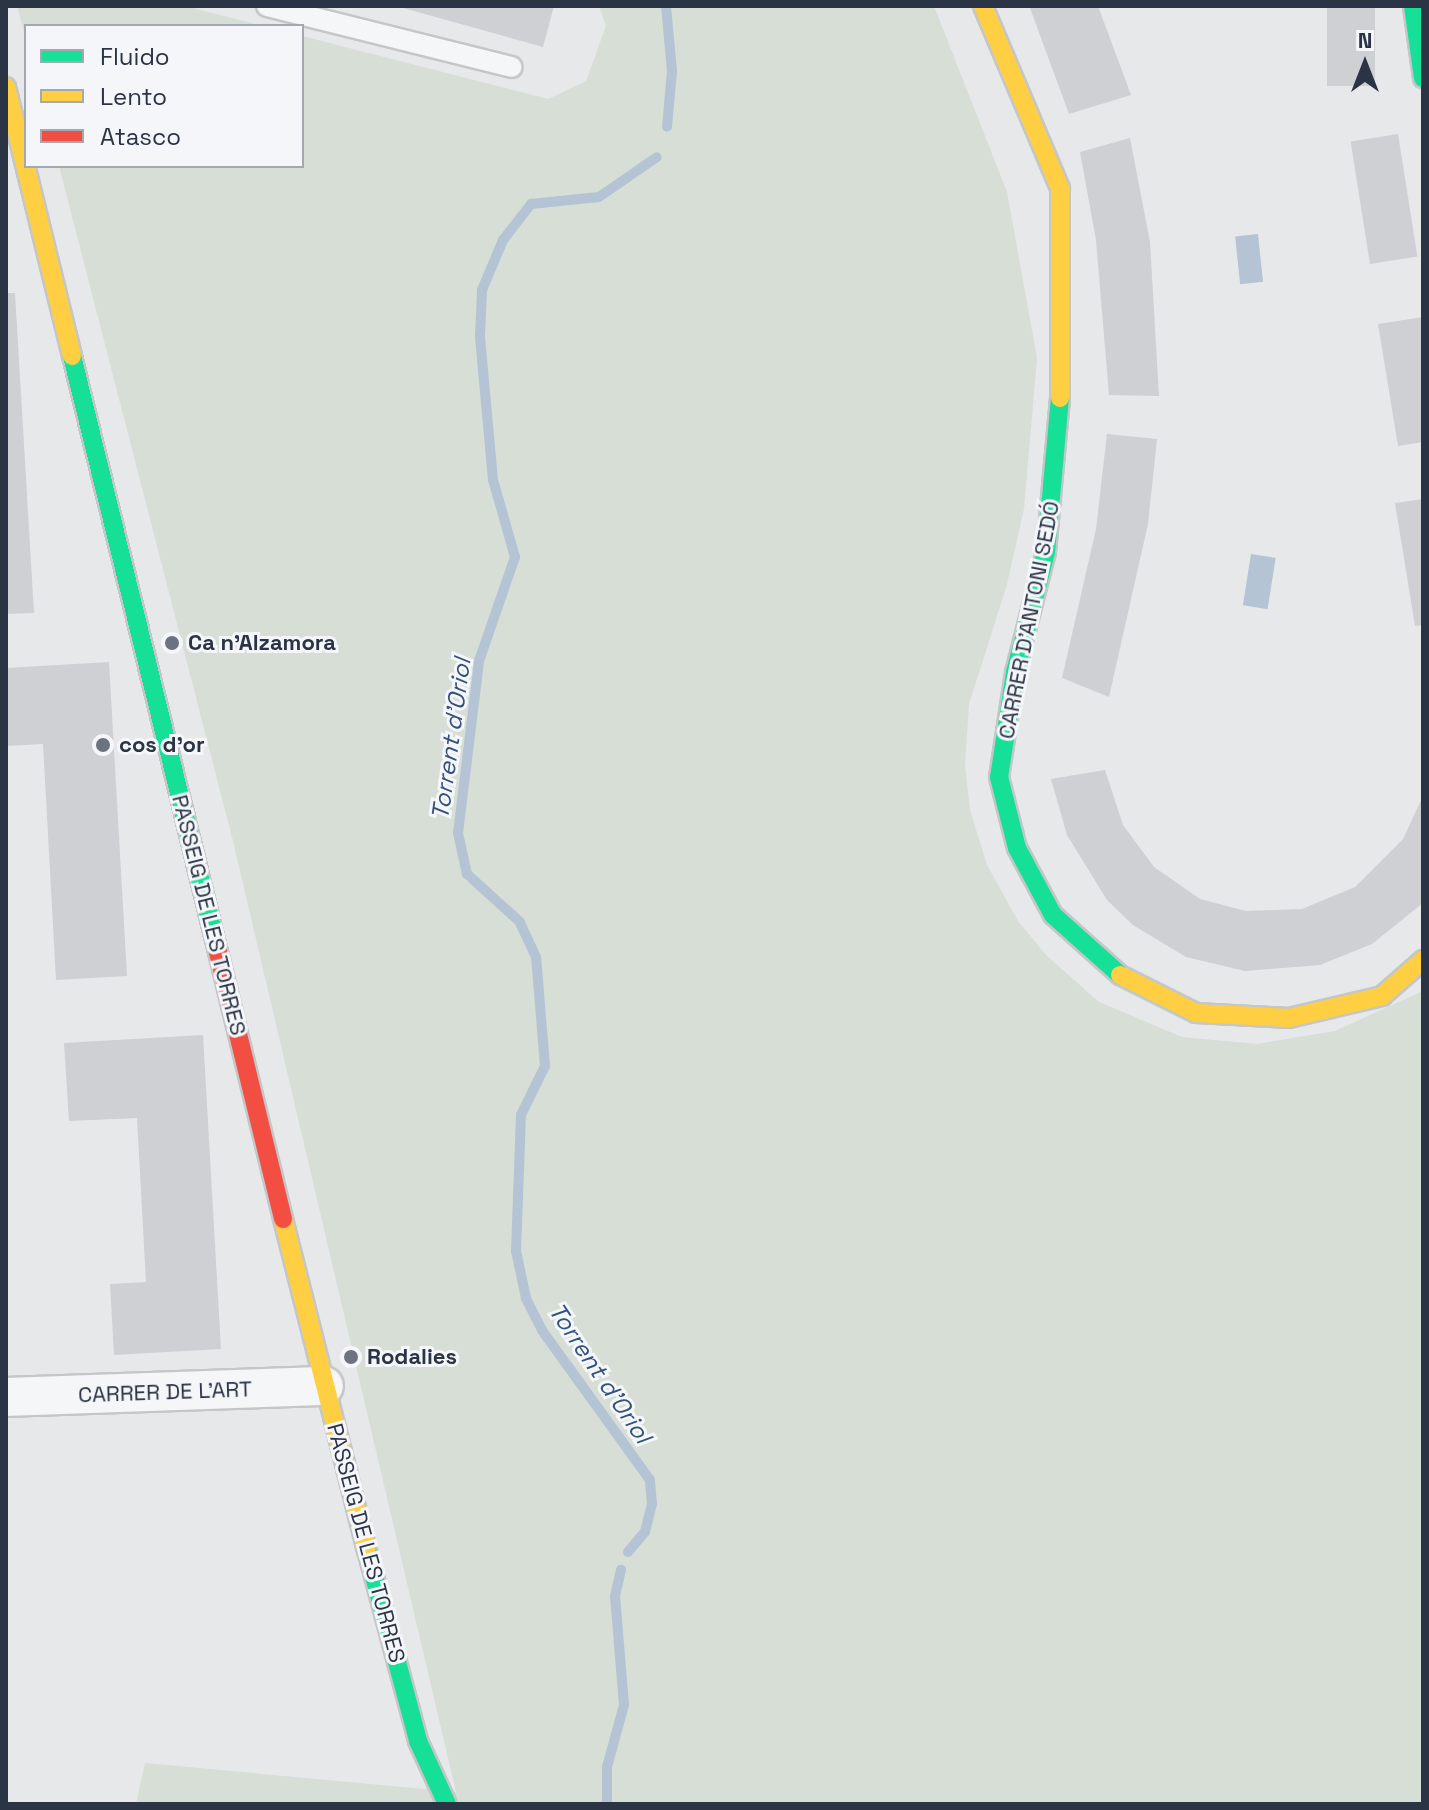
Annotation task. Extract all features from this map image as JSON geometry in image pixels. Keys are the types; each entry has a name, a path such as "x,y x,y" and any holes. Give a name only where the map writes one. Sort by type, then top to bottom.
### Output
{"street":[{"name":"CARRER D'ANTONI SEDÓ","path":"983,6 1060,188 1060,433 1046,552 1015,673 999,777 1017,848 1053,915 1107,969 1196,1013 1289,1018 1382,996 1423,960"},
{"path":"1413,6 1423,78"},
{"name":"PASSEIG DE LES TORRES","path":"6,87 24,161"},
{"name":"PASSEIG DE LES TORRES","path":"26,168 324,1386 418,1741 447,1804"},
{"name":"CARRER DE L'ART","path":"6,1397 324,1386"},
{"name":"PASSEIG DE LES TORRES","path":"418,1741 423,1804"}],"lane":[{"path":"267,6 512,67"}],"shaded area":[{"path":"17,6 185,6 255,24 24,24 24,32"},
{"path":"599,6 934,6 1007,192 1037,358 1024,509 1006,588 969,704 965,765 970,810 987,865 1018,921 1047,956 1099,1002 1182,1037 1257,1044 1335,1031 1423,991 1423,1804 136,1804 145,1763 456,1792 233,841 60,168 304,168 304,37 548,99 586,81 606,26"}],"water":[{"path":"1258,234 1263,282 1240,284 1235,236"},
{"path":"1251,554 1276,558 1268,609 1243,605"}],"building":[{"path":"396,6 554,6 543,47"},
{"path":"1098,6 1131,95 1069,114 1030,8"},
{"path":"1327,6 1375,6 1375,86 1327,86"},
{"path":"1398,134 1417,256 1370,264 1351,142"},
{"path":"1130,138 1150,242 1159,396 1109,395 1096,240 1080,152"},
{"path":"6,293 15,293 34,613 6,614"},
{"path":"1423,317 1423,442 1398,446 1378,324"},
{"path":"1107,434 1157,439 1148,524 1109,697 1062,678 1096,529"},
{"path":"1423,499 1423,625 1415,626 1395,503"},
{"path":"109,662 127,976 56,980 43,744 6,746 6,668"},
{"path":"1105,770 1123,825 1154,867 1200,899 1246,911 1302,909 1355,887 1403,839 1423,796 1423,903 1372,944 1320,965 1245,971 1186,957 1133,925 1107,900 1067,835 1051,779"},
{"path":"203,1035 221,1349 114,1355 110,1284 146,1282 137,1118 69,1121 64,1043"}],"waterway":[{"name":"Torrent d'Oriol","path":"666,6 672,71 667,127"},
{"name":"Torrent d'Oriol","path":"628,1552 645,1532 652,1504 650,1480 542,1330 526,1298 516,1251 521,1115 545,1066 536,957 520,922 467,874 458,833 479,661 515,557 493,480 480,336 482,290 503,240 531,204 599,197 657,157"},
{"name":"Torrent d'Oriol","path":"607,1804 607,1767 624,1705 615,1596 621,1570"}],"traffic: fast":[{"path":"1413,6 1423,78"},
{"path":"72,356 218,952"},
{"path":"1060,398 1046,552 1015,673 999,777 1017,848 1053,915 1120,975"},
{"path":"367,1550 418,1741 447,1804"}],"traffic: slow":[{"path":"983,6 1060,188 1060,398"},
{"path":"6,87 24,160"},
{"path":"26,168 72,356"},
{"path":"1120,975 1196,1013 1289,1018 1382,996 1423,960"},
{"path":"283,1219 367,1550"}],"traffic: jam":[{"path":"218,952 283,1219"}],"place":[{"name":"Ca n'Alzamora","path":"172,643"},
{"name":"cos d'or","path":"103,745"},
{"name":"Rodalies","path":"351,1357"}]}
